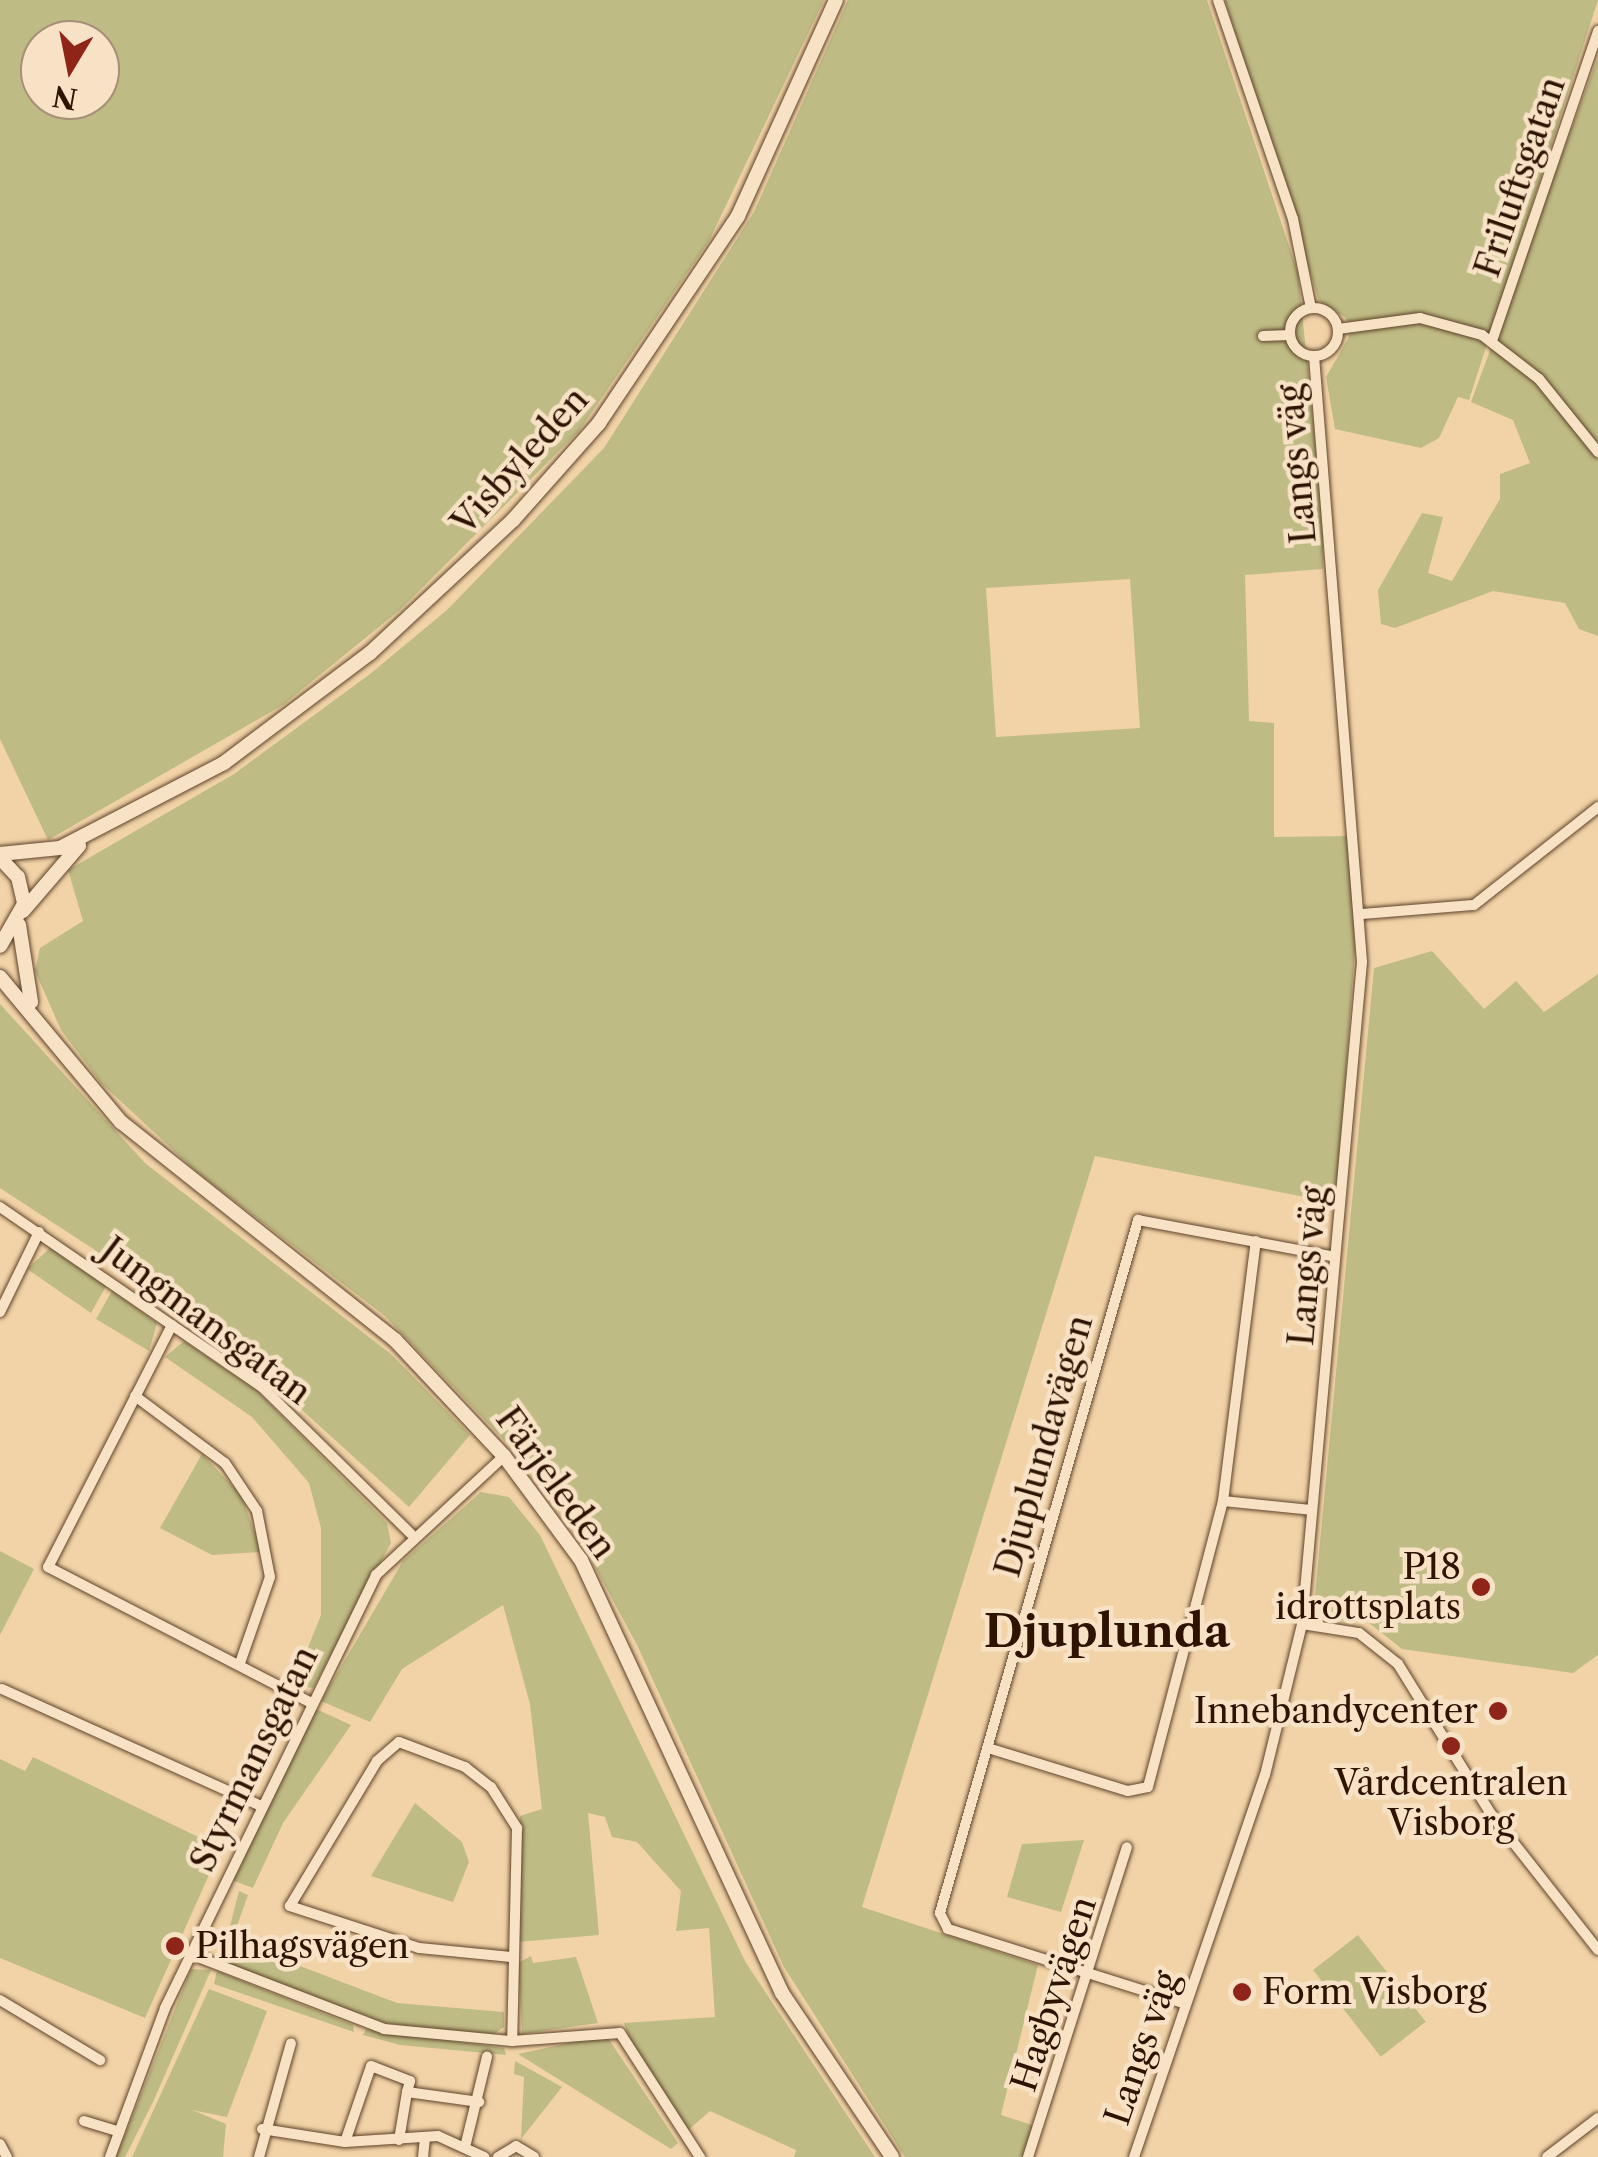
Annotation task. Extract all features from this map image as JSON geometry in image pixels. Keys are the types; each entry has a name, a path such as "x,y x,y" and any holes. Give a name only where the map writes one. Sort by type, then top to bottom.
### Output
{"main road":[{"name":"Visbyleden","path":"0,856 47,852 99,830 224,763 310,700 548,484 738,216 836,0"},
{"name":"Visbyleden","path":"0,946 54,867 99,830"},
{"name":"Färjeleden","path":"0,856 21,884 20,973 40,1020"},
{"name":"Färjeleden","path":"0,977 40,1020 121,1122 395,1340 504,1456 581,1560 782,1993 892,2157"}],"street":[{"path":"1218,0 1293,219 1311,308 1330,314 1338,329 1420,318 1492,341 1538,379 1598,452"},
{"name":"Friluftsgatan","path":"1492,341 1598,31"},
{"name":"Langs väg","path":"1134,2157 1269,1760 1302,1624 1361,914 1314,356 1290,335 1295,317 1311,308"},
{"name":"Langs väg","path":"1314,356 1332,348 1338,329"},
{"path":"1263,336 1290,335"},
{"path":"1361,914 1474,904 1598,807"},
{"name":"Jungmansgatan","path":"0,1207 262,1388 411,1534"},
{"name":"Djuplundavägen","path":"1186,2004 942,1922 1132,1230 1144,1217 1334,1256"},
{"path":"1,1308 38,1232"},
{"path":"988,1748 1128,1791 1148,1787 1223,1501 1256,1241"},
{"path":"172,1325 48,1567 312,1703"},
{"path":"135,1396 225,1463 257,1511 270,1578 240,1664"},
{"name":"Styrmansgatan","path":"110,2157 190,1954 376,1575 411,1534 504,1456"},
{"path":"1223,1501 1311,1510"},
{"path":"1302,1624 1359,1633 1391,1656 1490,1814 1598,1950"},
{"path":"2,1689 261,1806"},
{"path":"510,1957 419,1948 290,1906 378,1761 400,1742 465,1767 511,1817 520,1852 510,1957 512,2041"},
{"name":"Hagbyvägen","path":"1028,2157 1091,1973 1127,1848"},
{"path":"190,1954 360,2023 512,2041 620,2034 700,2157"},
{"path":"0,2000 100,2060"},
{"path":"259,2157 262,2129 291,2043"},
{"path":"466,2143 488,2056"},
{"path":"345,2142 371,2066 410,2081 399,2140"},
{"path":"407,2092 479,2102"},
{"path":"1547,2157 1598,2118"},
{"path":"84,2122 118,2132"},
{"path":"262,2129 345,2142 425,2137 466,2143 484,2157"},
{"path":"423,2157 425,2137"},
{"path":"0,2144 7,2157"},
{"path":"498,2157 516,2146 534,2157"}],"shaded area":[{"path":"0,0 824,0 709,241 579,431 401,609 283,705 48,840 0,739"},
{"path":"848,0 1207,0 1298,273 1323,518 1323,569 1245,575 1249,721 1274,723 1274,837 1351,836 1355,949 1336,1203 1095,1156 862,1907 1038,1965 1001,2115 1035,2126 1023,2157 905,2157 784,1967 637,1645 555,1493 385,1316 198,1173 101,1083 61,1030 35,971 40,948 83,921 68,870 234,774 370,674 447,610 604,448 754,212","holes":["1130,579 1140,728 996,737 986,588"]},
{"path":"1225,0 1598,0 1469,400 1458,397 1439,438 1421,448 1335,429 1326,377 1349,337 1346,318 1319,301"},
{"path":"1598,57 1598,636 1579,629 1565,603 1493,591 1395,628 1381,624 1378,590 1422,513 1443,517 1428,573 1452,581 1500,499 1500,474 1530,463 1513,420 1471,402"},
{"path":"1432,951 1484,1009 1516,981 1544,1012 1598,974 1598,1655 1573,1673 1402,1649 1369,1623 1313,1617 1374,968"},
{"path":"0,1004 145,1163 392,1355 470,1435 409,1507 205,1322 0,1188"},
{"path":"50,1248 106,1286 91,1313 27,1269"},
{"path":"112,1291 157,1323 149,1351 96,1319"},
{"path":"184,1341 257,1391 387,1523 391,1543 313,1688 293,1685 321,1615 321,1528 309,1483 252,1417 165,1357"},
{"path":"202,1454 241,1495 262,1552 212,1555 160,1528"},
{"path":"481,1492 509,1497 540,1535 746,1963 875,2157 794,2157 796,2150 710,2111 686,2132 640,2066 624,2023 715,2017 709,1928 676,1931 681,1891 637,1842 612,1837 605,1817 588,1813 599,1935 518,1942 520,1816 542,1809 530,1704 503,1605 402,1669 370,1722 321,1701 403,1561"},
{"path":"0,1551 34,1569 0,1635"},
{"path":"316,1709 351,1725 283,1823 253,1888 232,1880"},
{"path":"33,1757 221,1848 145,2018 0,1958 0,1759 25,1771"},
{"path":"415,1803 462,1842 469,1862 453,1902 371,1876"},
{"path":"1084,1840 1061,1912 1007,1897 1022,1844"},
{"path":"239,1891 248,1895 232,1940 397,2003 504,2012 504,2027 490,2037 384,2023 221,1961"},
{"path":"1358,1935 1426,2022 1381,2057 1313,1970"},
{"path":"531,1956 533,1963 576,1957 598,2023 522,2034 518,1963"},
{"path":"191,1969 211,1970 153,2102 125,2157 116,2157"},
{"path":"217,1971 353,2025 354,2032 214,1984"},
{"path":"209,1989 267,2011 227,2117 192,2110 226,2124 223,2157 132,2157"},
{"path":"366,2029 504,2048 506,2055 400,2045 363,2035"},
{"path":"606,2035 678,2143 671,2149 518,2054"},
{"path":"515,2061 562,2087 521,2139 524,2077 514,2074"}],"place":[{"name":"P18 idrottsplats","path":"1481,1587"},
{"name":"Innebandycenter","path":"1498,1711"},
{"name":"Vårdcentralen Visborg","path":"1451,1746"},
{"name":"Pilhagsvägen","path":"175,1946"},
{"name":"Form Visborg","path":"1242,1992"}],"district":[{"name":"Djuplunda","path":"1107,1632"}]}
